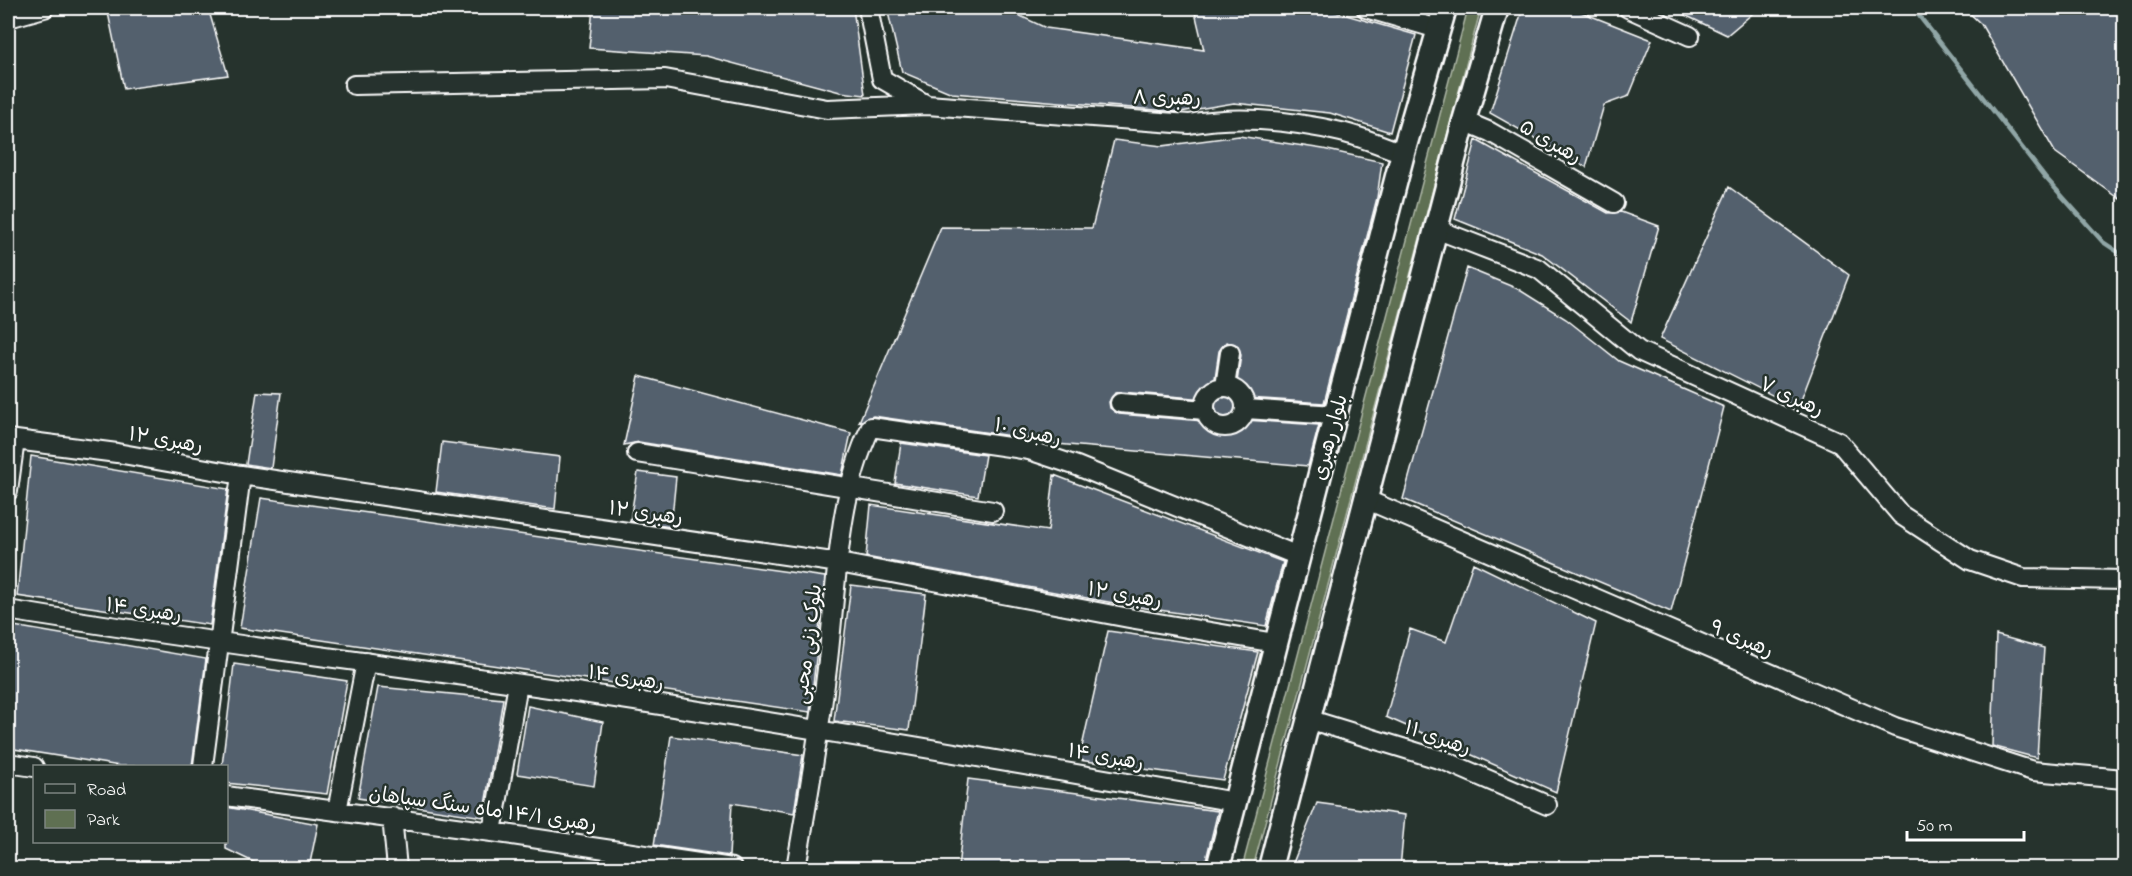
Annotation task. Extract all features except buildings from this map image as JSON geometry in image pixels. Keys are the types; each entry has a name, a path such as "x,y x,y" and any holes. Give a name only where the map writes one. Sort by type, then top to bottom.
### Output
{"main road":[{"name":"بلوار رهبری","path":"1218,868 1403,153 1445,8"},
{"path":"1270,868 1311,720 1365,499 1464,121 1497,8"}],"street":[{"path":"12,17 44,8"},
{"path":"868,8 882,79 927,105"},
{"path":"1366,8 1438,29"},
{"path":"1628,8 1690,36"},
{"name":"رهبری ۸","path":"354,85 665,79 827,110 927,105 1189,124 1220,118 1281,123 1342,132 1403,153"},
{"name":"رهبری ۵","path":"1464,121 1490,132 1614,203"},
{"name":"رهبری ۷","path":"1436,229 1539,269 1639,351 1839,442 1901,515 1970,560 2023,578 2124,580"},
{"path":"1225,387 1230,353"},
{"path":"1225,387 1238,392 1246,409 1240,422 1228,428 1214,425 1205,410 1209,395 1225,387"},
{"path":"1120,402 1205,410"},
{"path":"1246,409 1335,415"},
{"name":"رهبری ۱۰","path":"839,563 858,454 871,427 1029,450 1077,466 1299,556"},
{"path":"8,491 11,439"},
{"name":"رهبری ۱۲","path":"11,439 117,453 241,475 839,563 1275,643"},
{"path":"637,453 851,486 993,511"},
{"path":"203,765 241,475"},
{"name":"رهبری ۹","path":"1365,499 1895,728 2033,771 2119,778"},
{"name":"بلوک زنی محبی","path":"820,729 839,563"},
{"name":"رهبری ۱۴","path":"8,610 820,729 1235,802"},
{"path":"337,811 366,662"},
{"path":"492,832 518,684"},
{"name":"رهبری ۱۱","path":"1311,720 1444,761 1547,805"},
{"path":"796,868 820,729"},
{"path":"8,763 33,767"},
{"name":"رهبری ۱۴/۱ ماه سنگ سپاهان","path":"228,796 492,832 630,860 732,868"},
{"path":"392,817 397,868"}],"green space":[{"path":"1468,8 1481,8 1253,868 1242,868"}],"waterway":[{"path":"1913,8 2045,177 2103,242 2124,256"}]}
